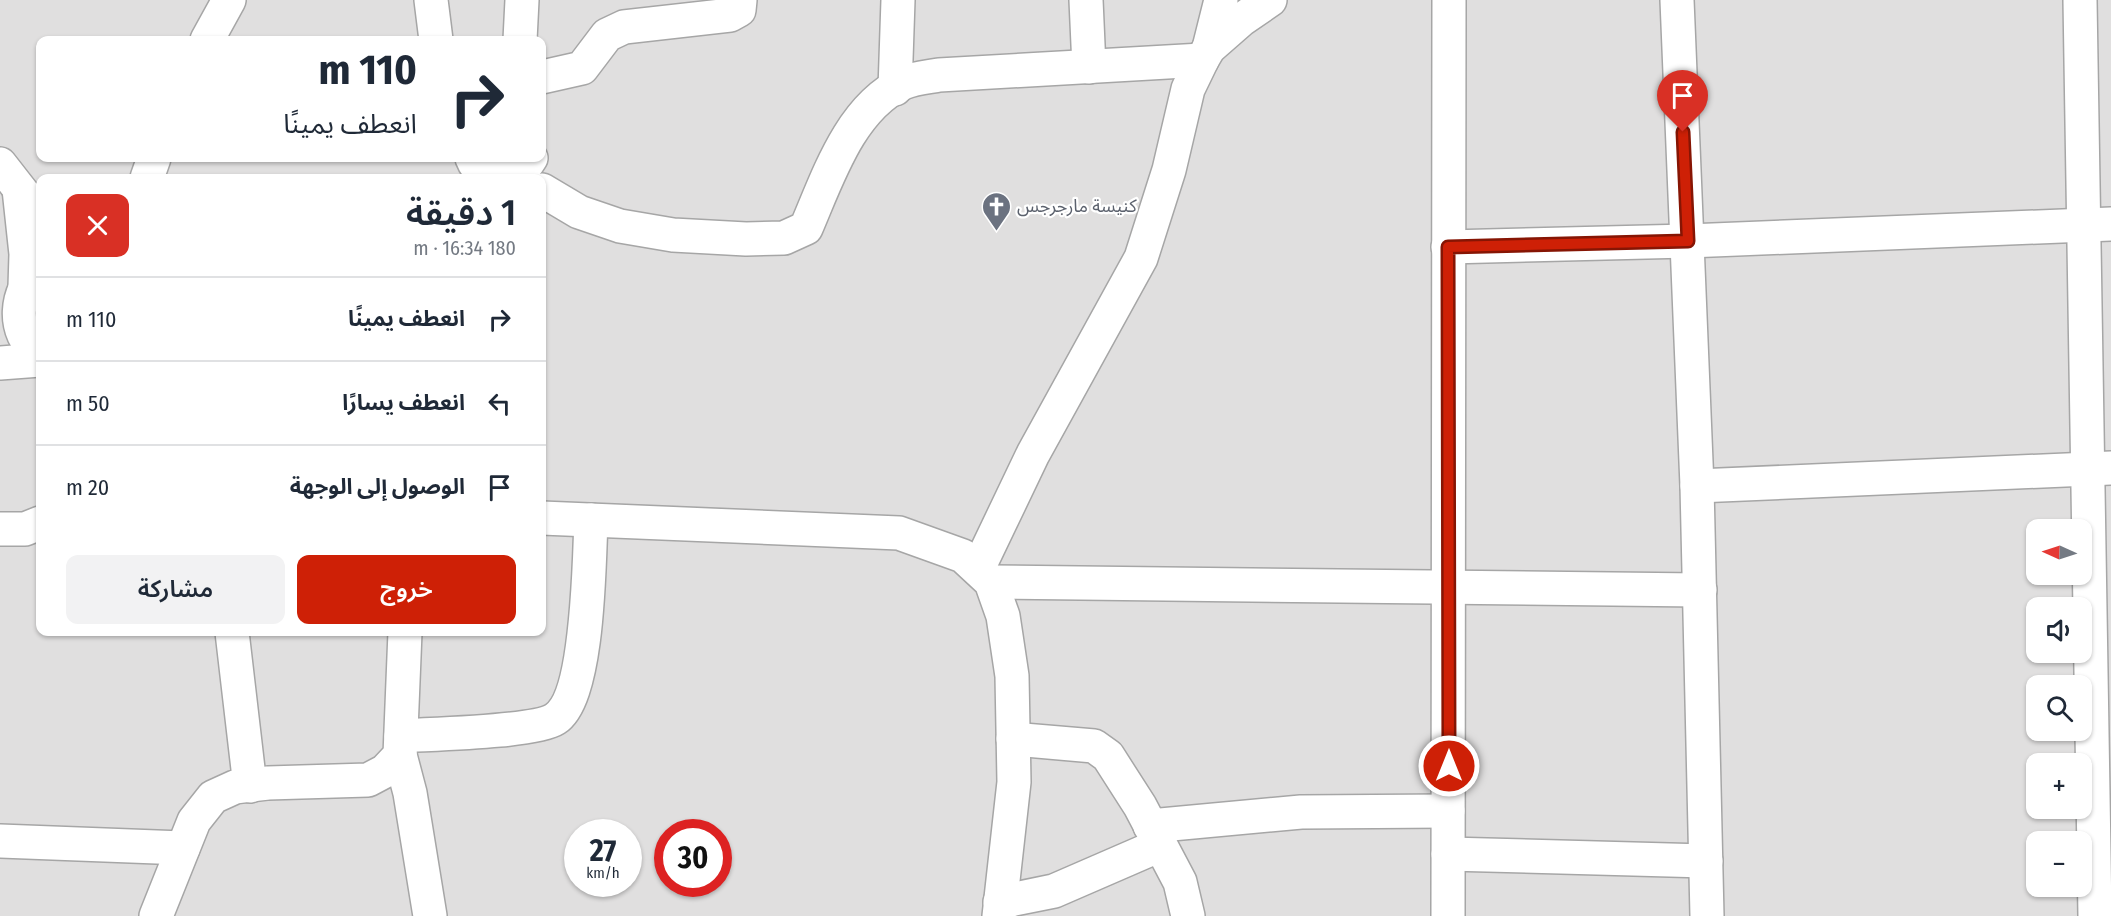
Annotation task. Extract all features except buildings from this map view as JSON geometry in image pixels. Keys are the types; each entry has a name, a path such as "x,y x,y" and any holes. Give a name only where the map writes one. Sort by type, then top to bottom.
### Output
{"street":[{"path":"209,36 229,0"},
{"path":"431,0 436,36"},
{"path":"520,36 522,0"},
{"path":"546,76 582,68 608,35 624,27 730,15 739,10 740,0"},
{"path":"895,89 898,0"},
{"path":"1086,0 1089,67"},
{"path":"985,576 1033,454 1142,258 1168,170 1188,89 1206,54 1221,0"},
{"path":"546,192 579,212 620,226 673,235 746,239 784,238 806,228 864,110 904,82 939,75 1089,67 1206,54 1240,20 1270,0"},
{"path":"1448,916 1449,0"},
{"path":"1677,0 1697,486 1707,916"},
{"path":"2080,0 2097,225 2101,704 2096,916"},
{"path":"475,162 484,173 509,174"},
{"path":"9,176 36,211"},
{"path":"9,176 25,232 19,319 22,331 36,351"},
{"path":"1448,247 1688,241 2097,225"},
{"path":"0,363 36,360"},
{"path":"1697,486 2099,469"},
{"path":"546,519 898,533 963,556 985,576 1003,616 1012,676 1014,783 999,909 1054,891 1155,836 1301,812 1448,811"},
{"path":"156,916 194,821 213,797 235,787 368,780 385,771 401,746 518,728 553,720 564,712 580,672 591,520"},
{"path":"0,529 25,530 36,524"},
{"path":"985,576 1700,590"},
{"path":"232,636 250,786"},
{"path":"405,636 401,746 430,916"},
{"path":"1014,739 1094,746 1108,756 1180,882 1188,916"},
{"path":"0,841 183,848"},
{"path":"1448,854 1706,861"}],"shaded area":[{"path":"0,0 2111,0 2111,916 0,916"}],"place":[{"name":"كنيسة مارجرجس","path":"996,232"}],"route":[{"path":"1449,766 1448,247 1688,241 1683,132"}]}
